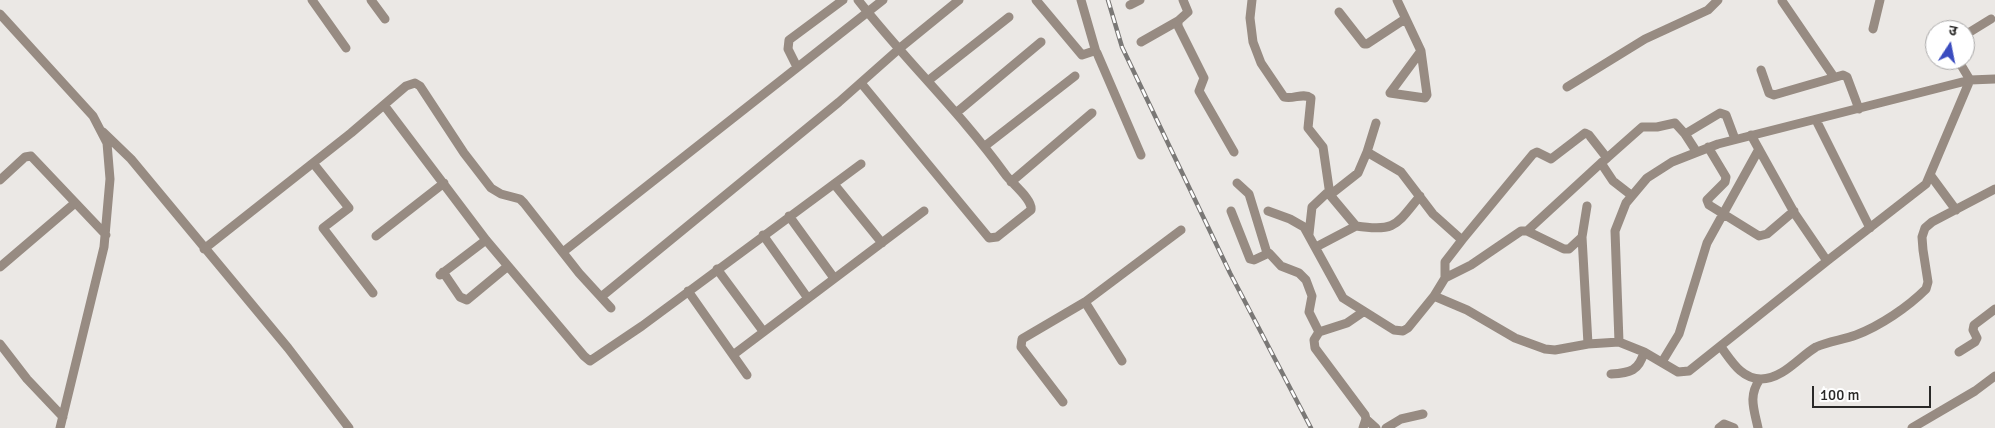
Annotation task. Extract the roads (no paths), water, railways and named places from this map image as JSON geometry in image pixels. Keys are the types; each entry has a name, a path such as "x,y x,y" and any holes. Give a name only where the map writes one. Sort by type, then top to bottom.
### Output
{"street":[{"path":"312,0 346,48"},
{"path":"371,0 385,19"},
{"path":"797,67 788,49 788,40 843,0"},
{"path":"858,0 984,146 1011,182 1030,202 1031,210 997,237 989,238 861,83"},
{"path":"563,252 882,0"},
{"path":"601,297 959,0"},
{"path":"1036,0 1082,55 1096,52"},
{"path":"1081,0 1096,52 1141,154"},
{"path":"1130,5 1140,0"},
{"path":"1141,42 1178,21 1188,12 1183,0"},
{"path":"1252,0 1250,29 1261,63 1284,97 1291,99 1306,95 1311,98 1308,128 1322,147 1330,193 1356,226"},
{"path":"1397,0 1421,51 1427,96 1390,93 1390,90 1421,51"},
{"path":"1567,87 1645,39 1708,10 1718,0"},
{"path":"1873,29 1880,0"},
{"path":"1782,1 1834,76"},
{"path":"1339,12 1359,38 1367,44 1405,19"},
{"path":"0,14 93,116 103,132 131,159 288,348 349,428"},
{"path":"929,80 1008,17"},
{"path":"1975,29 1991,19"},
{"path":"1178,21 1178,26 1204,78 1199,91 1234,152"},
{"path":"956,113 1041,42"},
{"path":"1761,70 1769,93 1774,96 1834,76 1847,77 1859,109"},
{"path":"1964,70 1970,80"},
{"path":"984,146 1076,76"},
{"path":"1620,342 1614,236 1618,221 1632,195 1656,171 1708,147 1735,139 1970,80 1995,79"},
{"path":"1434,296 1468,310 1515,338 1537,347 1555,350 1588,344 1620,342 1644,352 1674,370 1684,373 1696,367 1827,261 1919,190 1931,176 1970,80"},
{"path":"204,248 411,83 420,86 491,188 501,194 520,199 611,308"},
{"path":"384,105 486,240 590,361 642,326 861,164"},
{"path":"1011,182 1092,113"},
{"path":"1686,134 1723,113 1726,115 1735,139"},
{"path":"1816,120 1870,228"},
{"path":"1309,234 1312,207 1358,174 1376,123"},
{"path":"1527,231 1642,127 1657,127 1675,123 1686,134 1696,152"},
{"path":"60,428 106,235 110,167 103,132"},
{"path":"1268,211 1298,222 1309,234 1344,298 1363,312 1394,330 1404,331 1434,296 1445,278 1445,262 1536,152 1551,159 1581,135 1587,134 1604,160 1613,181 1632,195"},
{"path":"1751,135 1794,211 1827,261"},
{"path":"1708,147 1726,177 1706,203 1723,216 1756,235 1763,236 1794,211"},
{"path":"1662,362 1679,334 1702,254 1759,149"},
{"path":"1367,152 1401,172 1433,214 1462,240"},
{"path":"0,180 25,157 31,156 106,235"},
{"path":"313,163 349,208 323,228 373,292"},
{"path":"1931,176 1956,210"},
{"path":"376,236 444,183"},
{"path":"1237,183 1249,194 1267,253 1281,266 1299,273 1306,280 1312,296 1309,312 1319,332"},
{"path":"834,184 882,243"},
{"path":"1722,346 1737,368 1745,374 1760,379 1776,375 1824,344 1865,331 1924,292 1928,282 1922,237 1925,228 1995,189"},
{"path":"1316,247 1356,226 1377,229 1391,227 1401,219 1420,196"},
{"path":"0,267 75,203"},
{"path":"1587,206 1582,237 1588,344"},
{"path":"733,354 924,211"},
{"path":"1231,211 1250,259 1254,260 1267,253"},
{"path":"789,216 834,278"},
{"path":"1063,402 1020,344 1022,339 1085,302 1181,230"},
{"path":"1445,278 1471,265 1518,232 1527,231 1564,250 1569,249 1582,237"},
{"path":"763,236 807,297"},
{"path":"486,240 442,274 460,297 467,300 508,266"},
{"path":"717,269 763,330"},
{"path":"688,291 747,375"},
{"path":"1085,302 1122,361"},
{"path":"1959,352 1975,342 1977,338 1973,330 1974,325 1995,309"},
{"path":"1363,312 1347,323 1319,332 1314,340 1314,348 1366,419 1376,428"},
{"path":"0,344 27,379 63,417"},
{"path":"1611,374 1635,370 1644,352"},
{"path":"1912,428 1975,391 1995,376"},
{"path":"1758,428 1752,399 1754,388 1760,379"},
{"path":"1386,428 1401,419 1423,414"},
{"path":"1363,428 1366,419"},
{"path":"1719,428 1724,424 1734,428"}],"railway":[{"path":"1108,0 1122,47 1230,273 1311,428"}]}
